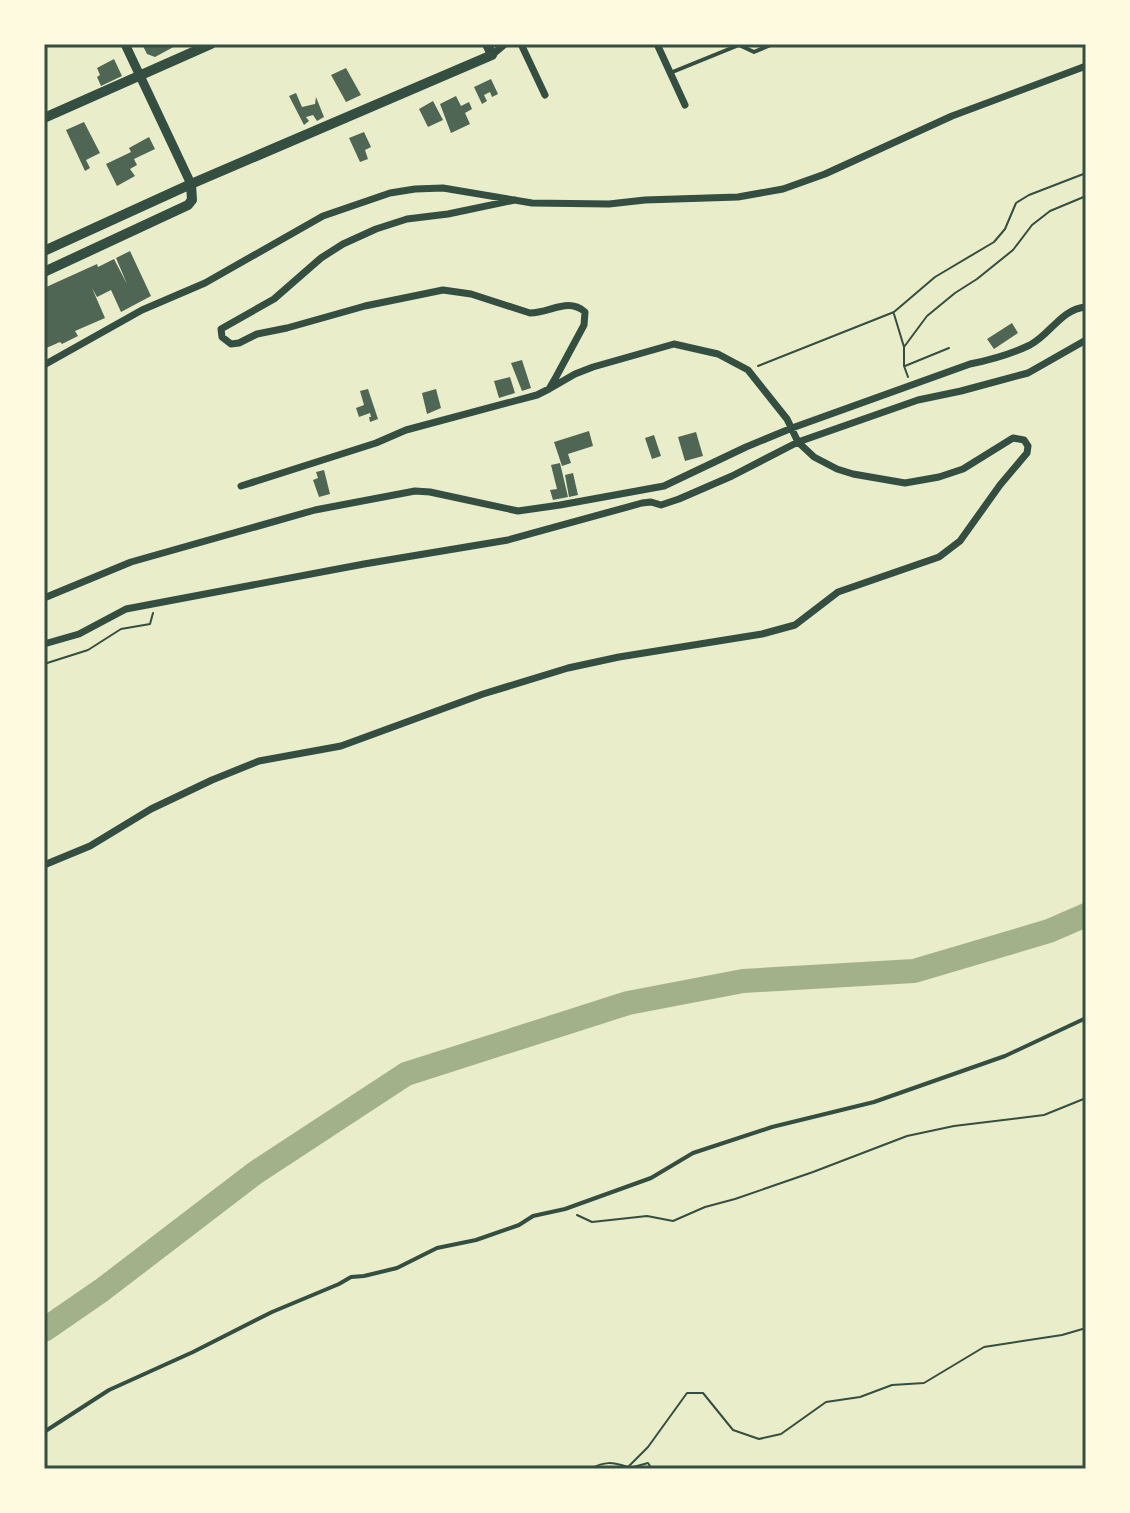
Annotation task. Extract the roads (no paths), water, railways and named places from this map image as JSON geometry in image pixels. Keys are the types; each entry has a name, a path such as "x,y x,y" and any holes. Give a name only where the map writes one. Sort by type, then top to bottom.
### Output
{"main road":[{"path":"44,118 211,44"},
{"path":"44,251 490,49"},
{"path":"44,272 188,205 192,200 191,184"}],"street":[{"path":"125,44 191,184"},
{"path":"490,49 505,44"},
{"path":"521,44 545,95"},
{"path":"657,44 685,105"},
{"path":"44,365 142,310 205,283 323,216 390,193 443,188 532,203 609,204 738,197 783,189 825,174 952,116 1086,66"},
{"path":"515,200 407,219 343,244 321,258 274,299 221,329 222,337 231,344 239,343 257,334 443,290 471,294 530,313 576,305 585,312 584,325 549,389"},
{"path":"44,598 131,562 345,504 415,491 518,511 664,486 792,428 1031,344 1070,310 1086,307"},
{"path":"44,644 79,634 126,609 508,540 642,503 661,505 732,476 798,442 918,400 1028,373 1086,340"},
{"path":"44,865 90,846 163,803 259,761 341,746 483,694 568,668 762,634 795,625 838,592 939,557 960,541 1028,450 1024,440 1013,438 963,469 905,483 853,474 814,457 798,442 787,419 748,370 718,354 674,344 593,367 537,395 406,430 376,443 241,486"}],"lane":[{"path":"670,73 739,45 754,52 773,44"},
{"path":"44,1432 109,1390 351,1277 397,1268 437,1248 476,1240 519,1225 533,1216 565,1209 651,1178 693,1153 772,1127 874,1102 1005,1056 1086,1018"}],"waterway":[{"path":"44,1330 102,1290 255,1173 406,1074 628,1003 743,981 914,971 1049,931 1086,915"}]}
